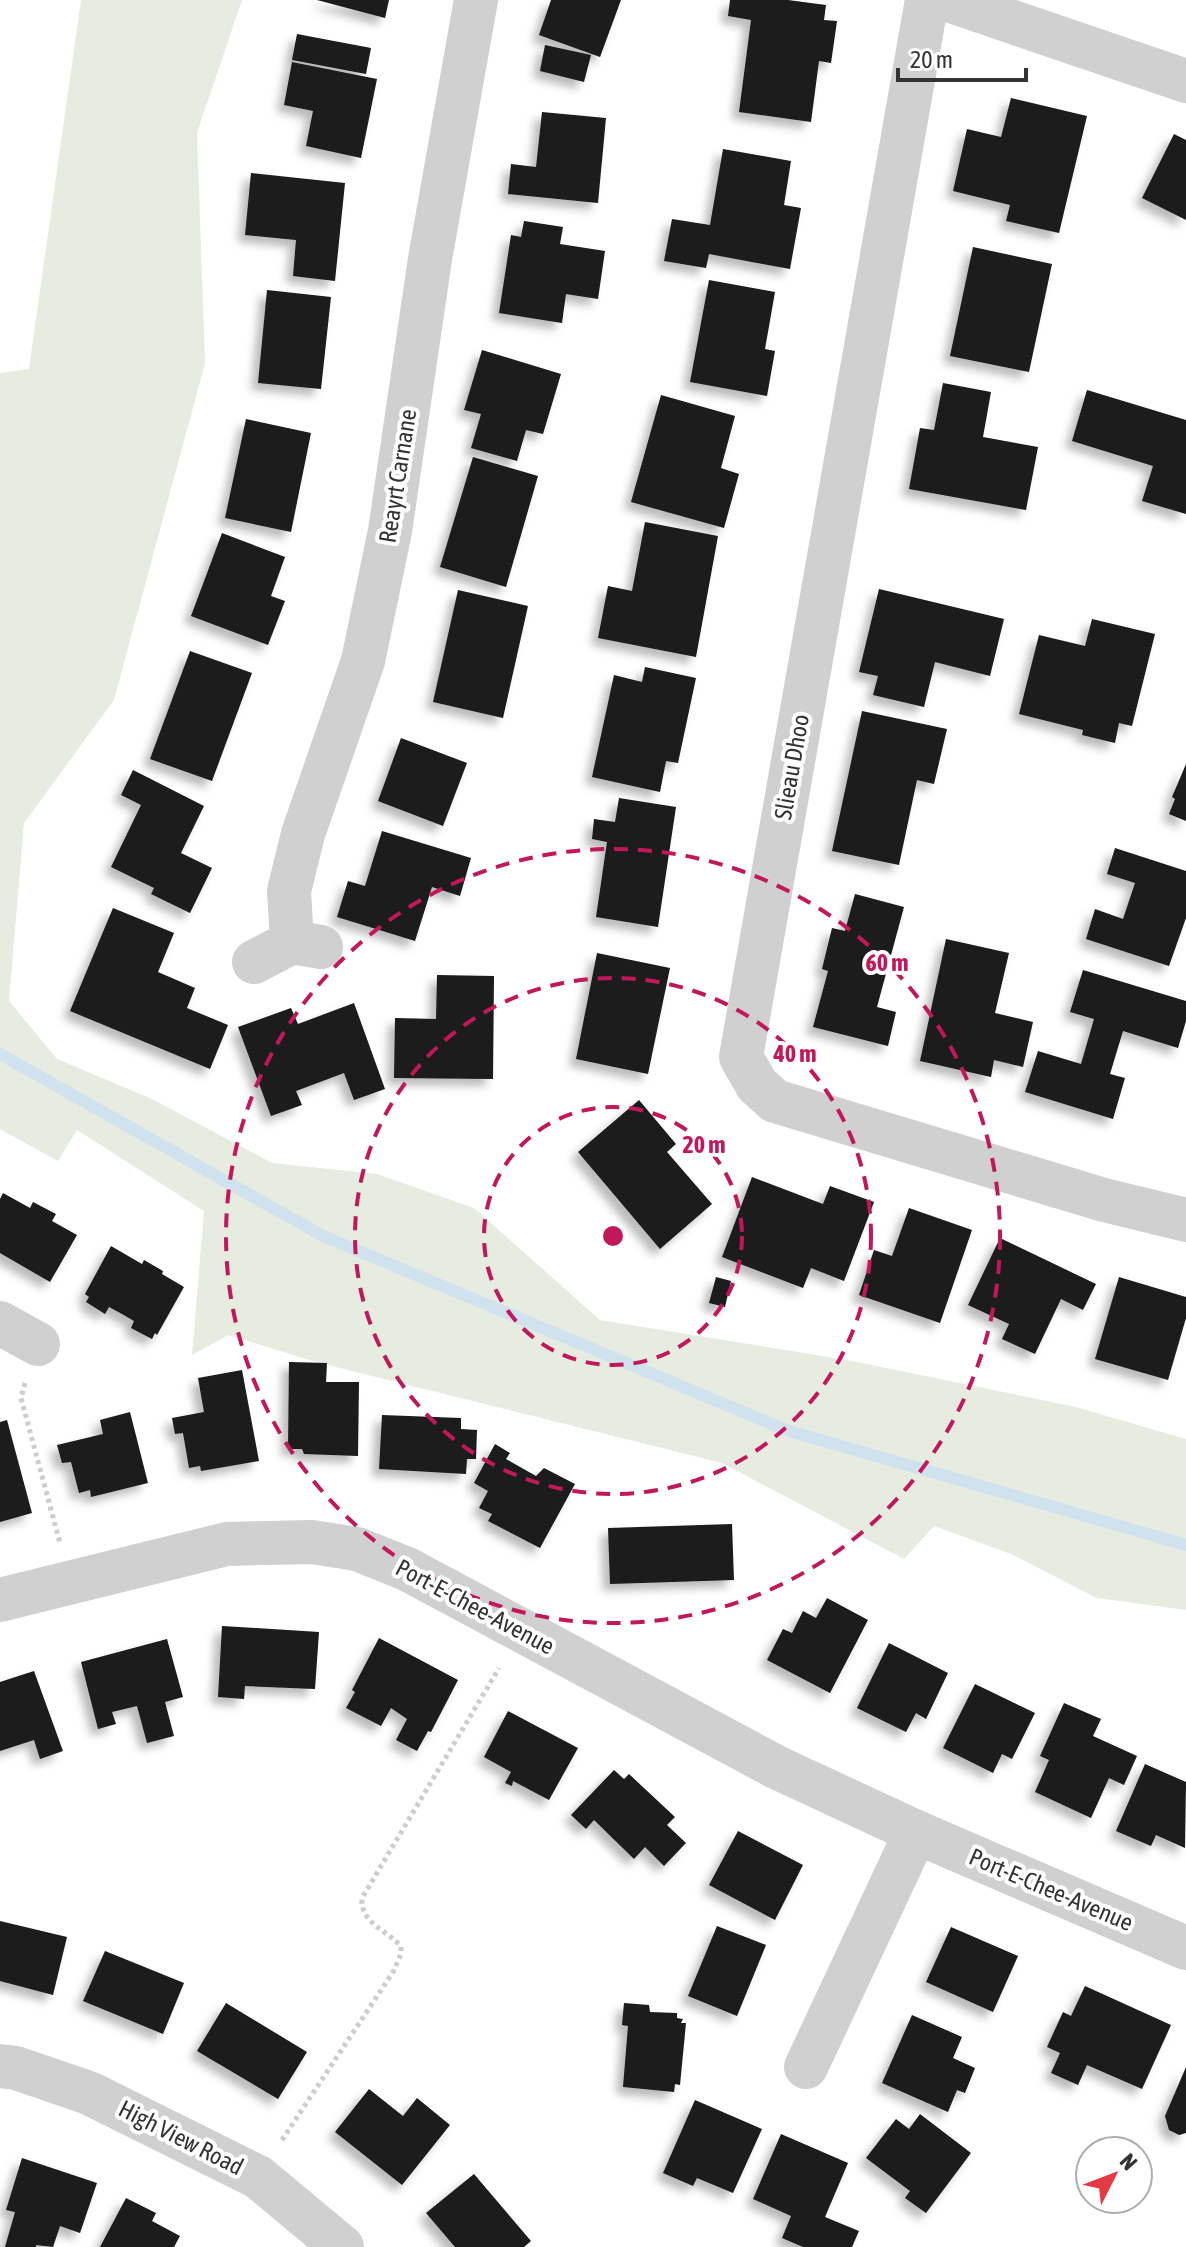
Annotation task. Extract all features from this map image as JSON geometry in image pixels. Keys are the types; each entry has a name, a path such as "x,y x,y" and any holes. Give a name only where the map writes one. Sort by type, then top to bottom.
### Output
{"street":[{"name":"Reayrt Carnane","path":"254,962 307,944 289,891 303,834 363,661 390,531 430,259 476,0"},
{"name":"Slieau Dhoo","path":"927,0 741,1057 757,1085 775,1101 1104,1200 1186,1220"},
{"path":"948,0 1186,81"},
{"path":"0,1323 38,1344"},
{"name":"Port-E-Chee-Avenue","path":"0,1600 227,1544 312,1542 357,1549 407,1569 776,1767 916,1832 1186,1948"},
{"path":"806,2067 916,1832"},
{"name":"High View Road","path":"0,2066 16,2068 89,2093 258,2177 342,2247"}],"path":[{"path":"38,1344 21,1398 62,1549"},
{"path":"258,2177 393,1972 401,1947 370,1922 362,1906 362,1898 521,1631"}],"shaded area":[{"path":"81,0 242,0 197,133 205,363 114,700 24,823 9,1001 57,1059 152,1099 272,1163 377,1174 474,1208 600,1320 847,1360 1076,1407 1186,1439 1186,1610 1097,1598 1011,1554 934,1526 904,1559 722,1463 316,1362 228,1335 192,1355 204,1211 77,1130 58,1161 0,1129 0,373 29,369"}],"building":[{"path":"317,0 389,0 385,18"},
{"path":"551,0 621,0 600,57 539,35"},
{"path":"730,0 788,0 826,5 824,20 837,21 831,63 819,61 811,122 739,112 751,20 728,16"},
{"path":"297,34 371,48 366,74 292,60"},
{"path":"545,45 591,55 584,82 540,71"},
{"path":"292,62 377,79 361,158 306,146 313,111 284,105"},
{"path":"1011,98 1087,116 1059,233 1006,221 1010,205 953,191 967,129 1001,137"},
{"path":"542,112 606,118 598,203 508,194 511,164 536,167"},
{"path":"1174,134 1186,140 1186,220 1142,198"},
{"path":"723,149 791,161 784,205 801,208 790,269 709,254 706,268 664,261 672,219 710,225"},
{"path":"251,173 345,183 335,281 293,276 296,240 245,235"},
{"path":"524,221 563,227 560,244 605,251 598,299 566,294 562,323 499,313 511,235 521,237"},
{"path":"973,247 1052,264 1029,372 950,356"},
{"path":"709,280 775,292 765,349 775,351 767,396 690,382"},
{"path":"267,290 331,297 321,389 258,383"},
{"path":"482,350 561,374 543,434 526,430 517,461 471,448 481,414 464,410"},
{"path":"943,383 991,392 983,437 1038,447 1026,510 909,489 920,428 934,430"},
{"path":"1087,390 1186,420 1186,514 1142,501 1153,466 1072,441"},
{"path":"661,395 735,416 721,468 739,474 724,528 631,502"},
{"path":"246,419 311,433 291,532 225,518"},
{"path":"473,457 538,476 506,587 440,567"},
{"path":"645,522 718,536 696,657 598,638 608,586 632,591"},
{"path":"222,533 285,557 271,596 285,601 268,645 191,616"},
{"path":"879,589 1004,619 990,676 935,662 924,707 873,695 878,676 859,672"},
{"path":"458,590 528,606 503,718 433,702"},
{"path":"1092,619 1155,634 1132,726 1119,723 1115,743 1082,735 1083,730 1019,714 1039,635 1085,646"},
{"path":"190,651 252,673 212,781 150,759"},
{"path":"645,667 696,678 678,763 666,761 660,792 592,777 614,675 642,682"},
{"path":"862,711 947,729 934,784 917,780 899,865 832,851"},
{"path":"401,738 467,763 443,826 378,801"},
{"path":"1186,764 1186,821 1169,814 1175,799 1172,797"},
{"path":"133,770 204,806 181,853 212,868 190,913 151,894 154,888 111,867 141,805 121,795"},
{"path":"619,798 676,807 658,927 596,917 607,842 592,839 594,819 615,822"},
{"path":"382,831 471,858 460,896 432,887 415,941 337,917 348,881 365,886"},
{"path":"1115,848 1186,871 1186,918 1169,966 1086,939 1095,909 1123,919 1135,883 1107,874"},
{"path":"855,894 904,907 877,1007 896,1012 888,1046 813,1027 828,971 822,969 832,928 845,931"},
{"path":"113,908 174,933 158,972 195,988 187,1008 228,1025 210,1069 70,1011"},
{"path":"946,939 1009,953 995,1013 1033,1022 1023,1067 994,1060 991,1077 920,1061"},
{"path":"597,953 670,968 648,1074 576,1059"},
{"path":"1083,970 1186,1001 1186,1021 1178,1048 1123,1031 1110,1074 1125,1078 1113,1119 1025,1092 1038,1051 1081,1064 1094,1019 1070,1012"},
{"path":"437,975 494,976 493,1079 394,1078 395,1018 436,1019"},
{"path":"354,1003 385,1089 354,1100 344,1073 296,1091 302,1105 271,1116 238,1027 291,1008 298,1024"},
{"path":"639,1100 676,1144 667,1152 712,1204 660,1249 578,1152"},
{"path":"752,1177 823,1204 830,1186 874,1202 844,1281 811,1268 803,1288 722,1257"},
{"path":"3,1193 30,1208 33,1202 56,1214 52,1221 77,1235 50,1282 0,1253 0,1199"},
{"path":"909,1208 972,1230 940,1323 859,1295 874,1250 892,1256"},
{"path":"1000,1238 1096,1284 1083,1310 1061,1299 1035,1354 1002,1339 1009,1324 968,1305"},
{"path":"111,1246 142,1264 144,1260 184,1287 152,1339 131,1328 134,1321 122,1314 109,1307 105,1314 86,1302 89,1297 85,1294"},
{"path":"716,1277 731,1281 725,1307 709,1303"},
{"path":"1119,1277 1186,1297 1186,1318 1168,1380 1095,1359"},
{"path":"289,1362 327,1363 326,1382 359,1382 358,1456 304,1454 302,1449 288,1449"},
{"path":"242,1370 259,1461 201,1471 200,1466 189,1468 183,1433 175,1434 172,1418 204,1412 198,1378"},
{"path":"130,1412 148,1483 91,1497 90,1490 79,1493 71,1462 62,1463 57,1445 103,1434 100,1420"},
{"path":"382,1415 461,1418 461,1429 477,1430 476,1459 467,1459 466,1474 379,1469"},
{"path":"7,1420 32,1513 0,1522 0,1422"},
{"path":"495,1444 510,1453 506,1459 536,1476 544,1468 575,1484 540,1548 488,1521 492,1514 479,1508 488,1491 474,1483"},
{"path":"732,1524 734,1580 610,1584 608,1528"},
{"path":"827,1598 868,1620 830,1693 767,1660 783,1629 792,1633 803,1611 816,1618"},
{"path":"222,1626 319,1632 315,1689 245,1686 244,1699 218,1697"},
{"path":"379,1638 458,1680 431,1732 428,1731 417,1751 396,1740 407,1719 391,1708 381,1726 346,1708"},
{"path":"167,1639 183,1697 165,1702 174,1736 147,1743 137,1706 112,1712 116,1724 98,1729 81,1662"},
{"path":"889,1643 948,1673 926,1719 916,1713 906,1732 857,1708"},
{"path":"34,1671 63,1751 40,1759 34,1740 0,1751 0,1682"},
{"path":"975,1684 1035,1713 1012,1759 1002,1754 993,1773 943,1748"},
{"path":"1064,1703 1101,1719 1093,1736 1137,1756 1124,1785 1109,1778 1091,1818 1035,1792 1049,1760 1040,1756"},
{"path":"508,1711 578,1748 549,1800 513,1781 512,1786 505,1783 511,1772 484,1757"},
{"path":"1145,1764 1186,1782 1185,1848 1156,1835 1151,1846 1116,1831"},
{"path":"614,1770 624,1779 629,1774 675,1817 667,1825 686,1843 664,1866 645,1847 634,1859 594,1820 586,1829 571,1815"},
{"path":"738,1831 803,1865 775,1920 709,1885"},
{"path":"0,1921 67,1937 53,1995 0,1981"},
{"path":"717,1926 766,1945 737,2016 688,1996"},
{"path":"951,1927 1018,1956 993,2012 926,1982"},
{"path":"105,1951 184,1983 163,2034 83,2001"},
{"path":"1085,1986 1171,2025 1142,2089 1087,2065 1078,2085 1051,2073 1060,2053 1047,2047 1063,2012 1071,2016"},
{"path":"226,2003 307,2052 278,2099 197,2051"},
{"path":"624,2003 649,2005 650,2012 677,2013 677,2018 683,2019 681,2023 686,2023 680,2085 675,2084 674,2092 623,2087 628,2026 622,2025"},
{"path":"912,2015 962,2037 953,2058 975,2068 965,2093 957,2090 948,2112 882,2083"},
{"path":"1186,2067 1186,2133 1179,2135 1169,2130 1165,2116"},
{"path":"369,2089 403,2116 417,2098 450,2125 402,2185 335,2132"},
{"path":"695,2100 762,2129 733,2193 697,2178 693,2186 663,2173"},
{"path":"920,2114 971,2153 926,2213 905,2198 910,2191 866,2158 896,2119 909,2129"},
{"path":"781,2134 848,2163 825,2217 859,2231 852,2247 803,2247 782,2238 791,2216 753,2199"},
{"path":"22,2158 97,2183 80,2233 60,2226 53,2247 5,2247 15,2212 6,2210"},
{"path":"474,2174 531,2241 524,2247 455,2247 426,2213"},
{"path":"126,2198 156,2213 152,2221 180,2236 174,2247 100,2247"}],"waterway":[{"path":"0,1054 323,1236 786,1430 1186,1545"}]}
